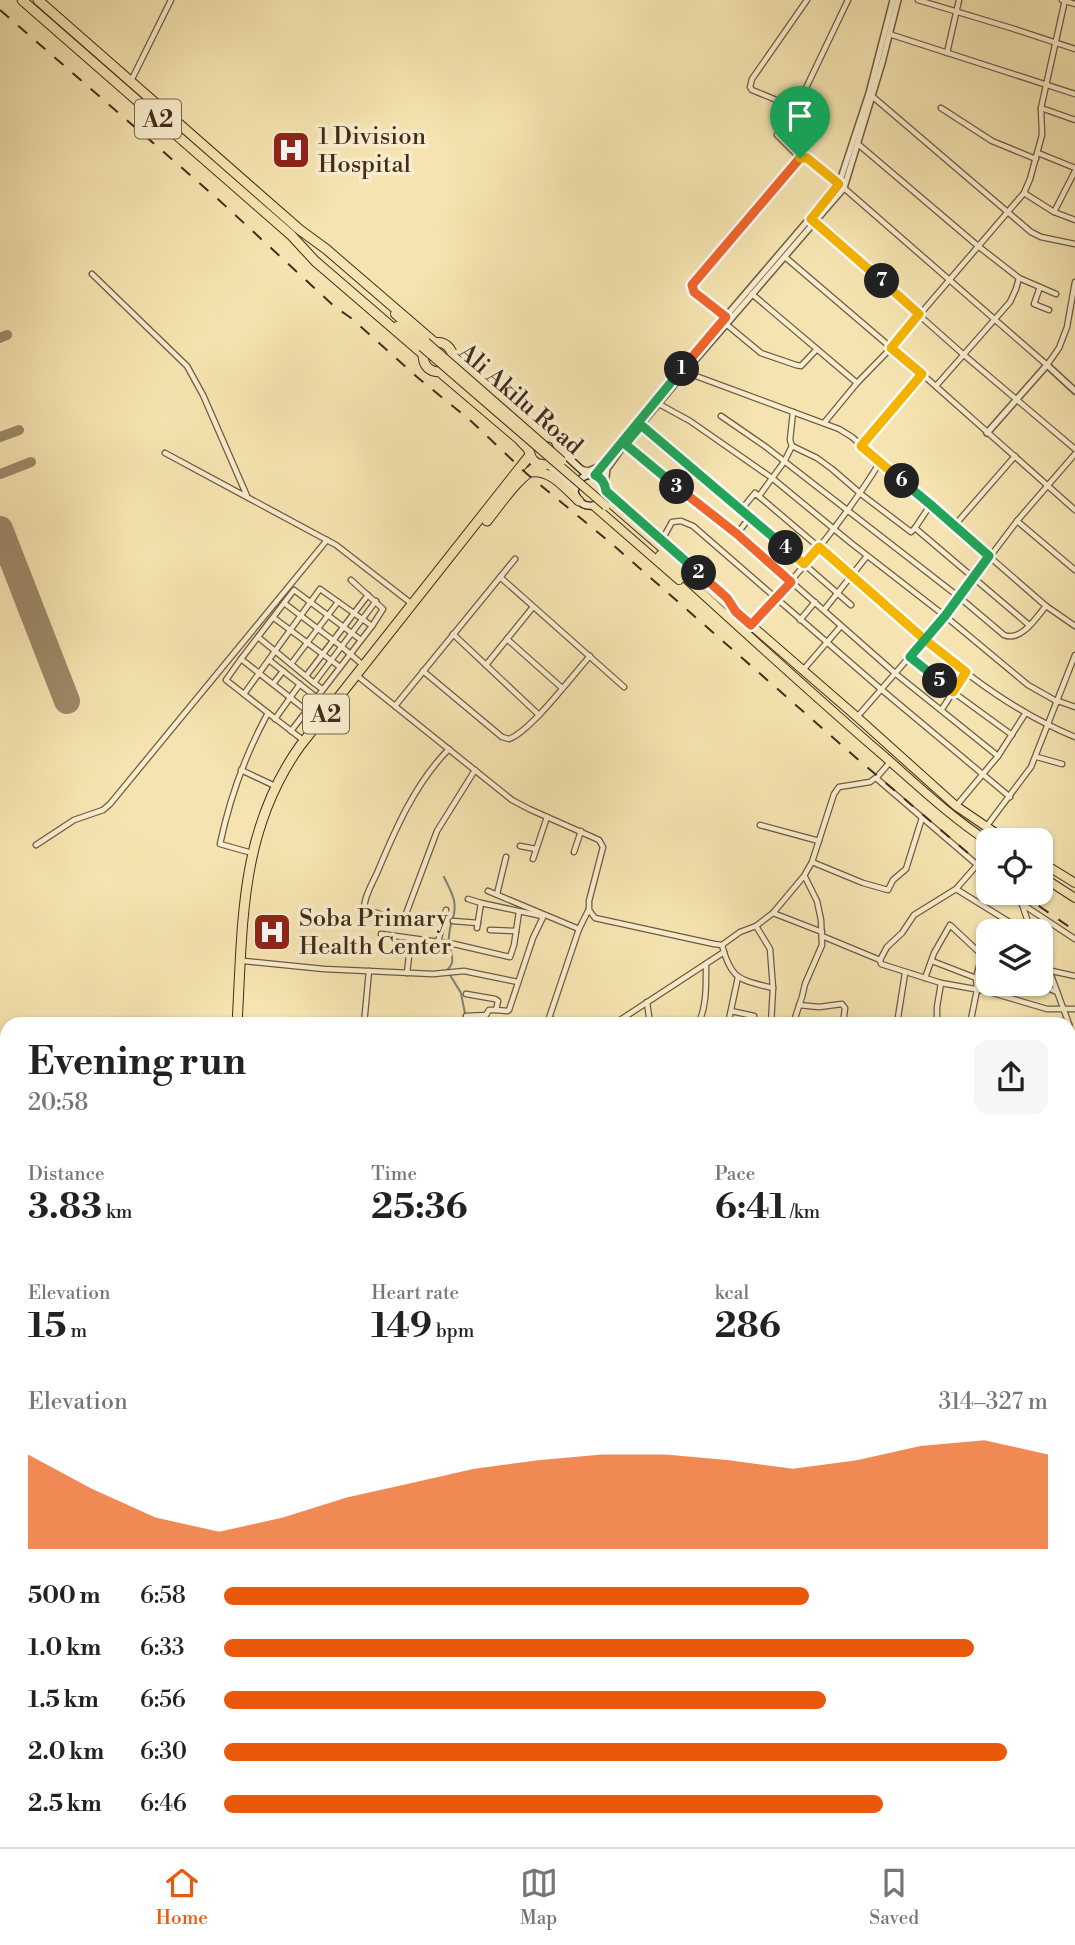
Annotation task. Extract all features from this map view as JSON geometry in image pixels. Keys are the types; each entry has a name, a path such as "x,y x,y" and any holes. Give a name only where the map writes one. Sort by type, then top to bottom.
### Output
{"highway":[{"name":"A2","path":"22,0 295,233 326,248 426,346 425,365 429,370 440,372 511,433 533,460 544,464"},
{"name":"A2","path":"37,0 48,4 295,233 315,261 426,346"},
{"name":"A2","path":"239,1017 244,909 252,853 263,814 275,786 304,741 525,470 555,460 559,450 555,439 543,435 453,355 447,345 442,342 426,346"},
{"path":"440,372 450,366 453,355"},
{"path":"511,433 522,456 525,470 545,473 579,502"},
{"name":"A2","path":"240,1017 247,907 253,865 270,809 284,779 333,710 519,482 533,440 543,435"}],"main road":[{"name":"Ali Akilu Road","path":"426,346 733,616 890,762 976,832"},
{"path":"559,450 587,475"},
{"path":"544,464 575,489"},
{"path":"606,488 605,497 594,506 586,506 579,502 576,496 576,483 581,478 587,475 600,477 606,488 727,598 733,616"},
{"path":"594,506 717,612 733,616"},
{"name":"Ali Akilu Road","path":"733,616 751,625 956,806 986,827"},
{"path":"1053,869 1075,883"},
{"path":"1053,884 1075,898"}],"street":[{"path":"131,81 171,0"},
{"path":"796,108 750,87 752,79 807,0"},
{"path":"848,0 796,108 777,135 800,158 807,158 841,186 1075,391"},
{"path":"606,488 607,469 625,444 785,257 841,186 858,144 896,0"},
{"path":"841,186 896,0"},
{"path":"918,0 1075,49"},
{"path":"947,53 959,0"},
{"path":"824,423 1024,193 1041,137 1041,108 1064,0 1075,4"},
{"path":"889,34 1075,94"},
{"path":"872,96 1031,232 1041,237 1075,244"},
{"path":"941,108 992,141 1075,170 1054,212"},
{"path":"1041,108 1075,120"},
{"path":"858,144 1019,278 1056,294"},
{"path":"726,317 694,292 692,285 800,158"},
{"path":"1024,193 1054,212 1075,220"},
{"path":"595,475 726,317 813,221"},
{"path":"813,221 1075,452 989,556 945,616 857,717"},
{"path":"785,257 1075,510"},
{"path":"92,274 187,366 205,400 248,499"},
{"path":"936,386 1010,302 1019,278"},
{"path":"987,433 1059,348 1072,308 1075,282"},
{"path":"1040,287 1034,304 1049,310"},
{"path":"752,294 857,383"},
{"path":"726,324 761,353 796,365 805,364 817,349"},
{"path":"685,372 824,423 852,437 1058,617 1075,626"},
{"path":"861,446 922,374"},
{"path":"659,404 690,421 772,478 1028,685 1075,707"},
{"path":"759,496 784,462 792,446 790,440 793,412"},
{"path":"721,416 848,511 1004,635 1019,635 1046,606"},
{"path":"641,425 851,605"},
{"path":"625,444 737,534 896,674 998,756"},
{"path":"792,446 817,458 911,532 931,505"},
{"path":"165,453 336,545 413,605"},
{"path":"955,525 1015,456"},
{"path":"581,469 589,471 597,468 607,459"},
{"path":"751,625 791,582 848,511 880,462"},
{"path":"741,510 755,493 966,672 1025,714 1075,737"},
{"path":"737,534 750,517"},
{"path":"662,540 673,522 681,521 692,526 1010,797"},
{"path":"1017,521 1075,570"},
{"path":"915,528 1029,625"},
{"path":"36,845 74,820 103,810 110,804 327,540"},
{"path":"824,610 867,556"},
{"path":"395,706 515,559"},
{"path":"500,577 624,687"},
{"path":"291,731 372,626 383,607 351,580"},
{"path":"244,694 320,589 372,626"},
{"path":"304,741 226,680 294,590 361,640"},
{"path":"306,676 368,594"},
{"path":"314,683 376,601"},
{"path":"273,684 292,665 338,602"},
{"path":"800,620 814,602"},
{"path":"284,603 364,666"},
{"path":"372,607 380,613"},
{"path":"486,665 533,607"},
{"path":"274,618 340,667"},
{"path":"803,671 841,626"},
{"path":"453,634 539,715"},
{"path":"258,637 322,689"},
{"path":"507,639 562,688"},
{"path":"986,827 1028,773 1037,757 1075,655"},
{"path":"423,671 502,737 509,739 539,715 590,656"},
{"path":"910,657 1012,735"},
{"path":"241,659 306,710"},
{"path":"269,660 316,697"},
{"path":"942,709 966,672"},
{"path":"360,677 512,800 599,840 603,848 589,910 579,929 549,1017"},
{"path":"275,719 300,684"},
{"path":"252,853 220,844 228,807 241,770 268,713"},
{"path":"956,806 998,756 1025,714"},
{"path":"449,749 439,759 407,809 366,897 364,909 398,920 404,919 438,831 475,770"},
{"path":"1037,757 1062,764"},
{"path":"589,910 595,918 722,945 774,914 804,876 812,862 834,793 839,787 876,778 890,762"},
{"path":"241,770 275,786"},
{"path":"876,778 976,864"},
{"path":"533,859 547,817"},
{"path":"812,862 888,890 893,880 906,869 922,818"},
{"path":"760,825 819,841"},
{"path":"574,852 581,831"},
{"path":"520,846 536,849"},
{"path":"497,894 506,857"},
{"path":"880,960 887,947 902,933 914,915 956,889 976,866"},
{"path":"795,1017 820,950 822,934 817,901 804,876"},
{"path":"956,889 1005,919"},
{"path":"488,891 579,929"},
{"path":"468,899 543,916"},
{"path":"453,921 477,925 481,902"},
{"path":"1024,905 1075,939"},
{"path":"438,942 446,910"},
{"path":"381,934 438,942 510,957 519,912"},
{"path":"774,914 880,960 883,965 941,983 976,990"},
{"path":"466,1016 486,1015 489,1010 509,1010 543,916"},
{"path":"925,978 934,953 950,925 976,949"},
{"path":"756,926 770,949 773,988 771,1017"},
{"path":"490,930 516,931"},
{"path":"407,973 411,939"},
{"path":"722,945 733,974 773,988"},
{"path":"624,1017 724,952"},
{"path":"244,961 324,969 407,973 472,972 518,982"},
{"path":"932,961 976,978"},
{"path":"701,1017 706,992 706,964"},
{"path":"365,1017 369,971"},
{"path":"1053,971 1075,976"},
{"path":"898,1017 905,973"},
{"path":"730,1017 738,977"},
{"path":"1053,977 1067,1017"},
{"path":"937,1017 941,983"},
{"path":"1053,990 1058,992"},
{"path":"466,994 498,1000 496,1010"},
{"path":"971,1017 976,995"},
{"path":"999,996 1046,1009 1075,1009"},
{"path":"647,1002 649,1017"},
{"path":"799,1005 819,1007 842,1004 845,1008 844,1017"},
{"path":"731,1011 754,1016"}],"waterway":[{"path":"444,877 454,902 453,918"},
{"path":"447,970 452,960 449,940 451,924"},
{"path":"450,975 461,993 466,1017"}],"taxiway":[{"path":"0,338 7,335"},
{"path":"0,437 19,430"},
{"path":"0,474 31,462"}],"runway":[{"path":"0,529 67,701"}],"railway":[{"path":"0,10 220,201 335,307 471,421 527,474 612,544 976,860"},
{"path":"1038,905 1075,931"}],"place":[{"name":"1 Division Hospital","path":"291,150"},
{"name":"Soba Primary Health Center","path":"272,932"}],"route":[{"path":"800,158 692,285 694,292 726,317 595,475 600,477 606,491 727,598 736,612 751,625 791,582 737,534 625,444 641,425 804,564 819,547 924,639 966,672 953,692 910,657 924,639 945,616 989,556 861,446 922,374 891,348 919,314 811,219 839,184 807,158 800,158"}]}
